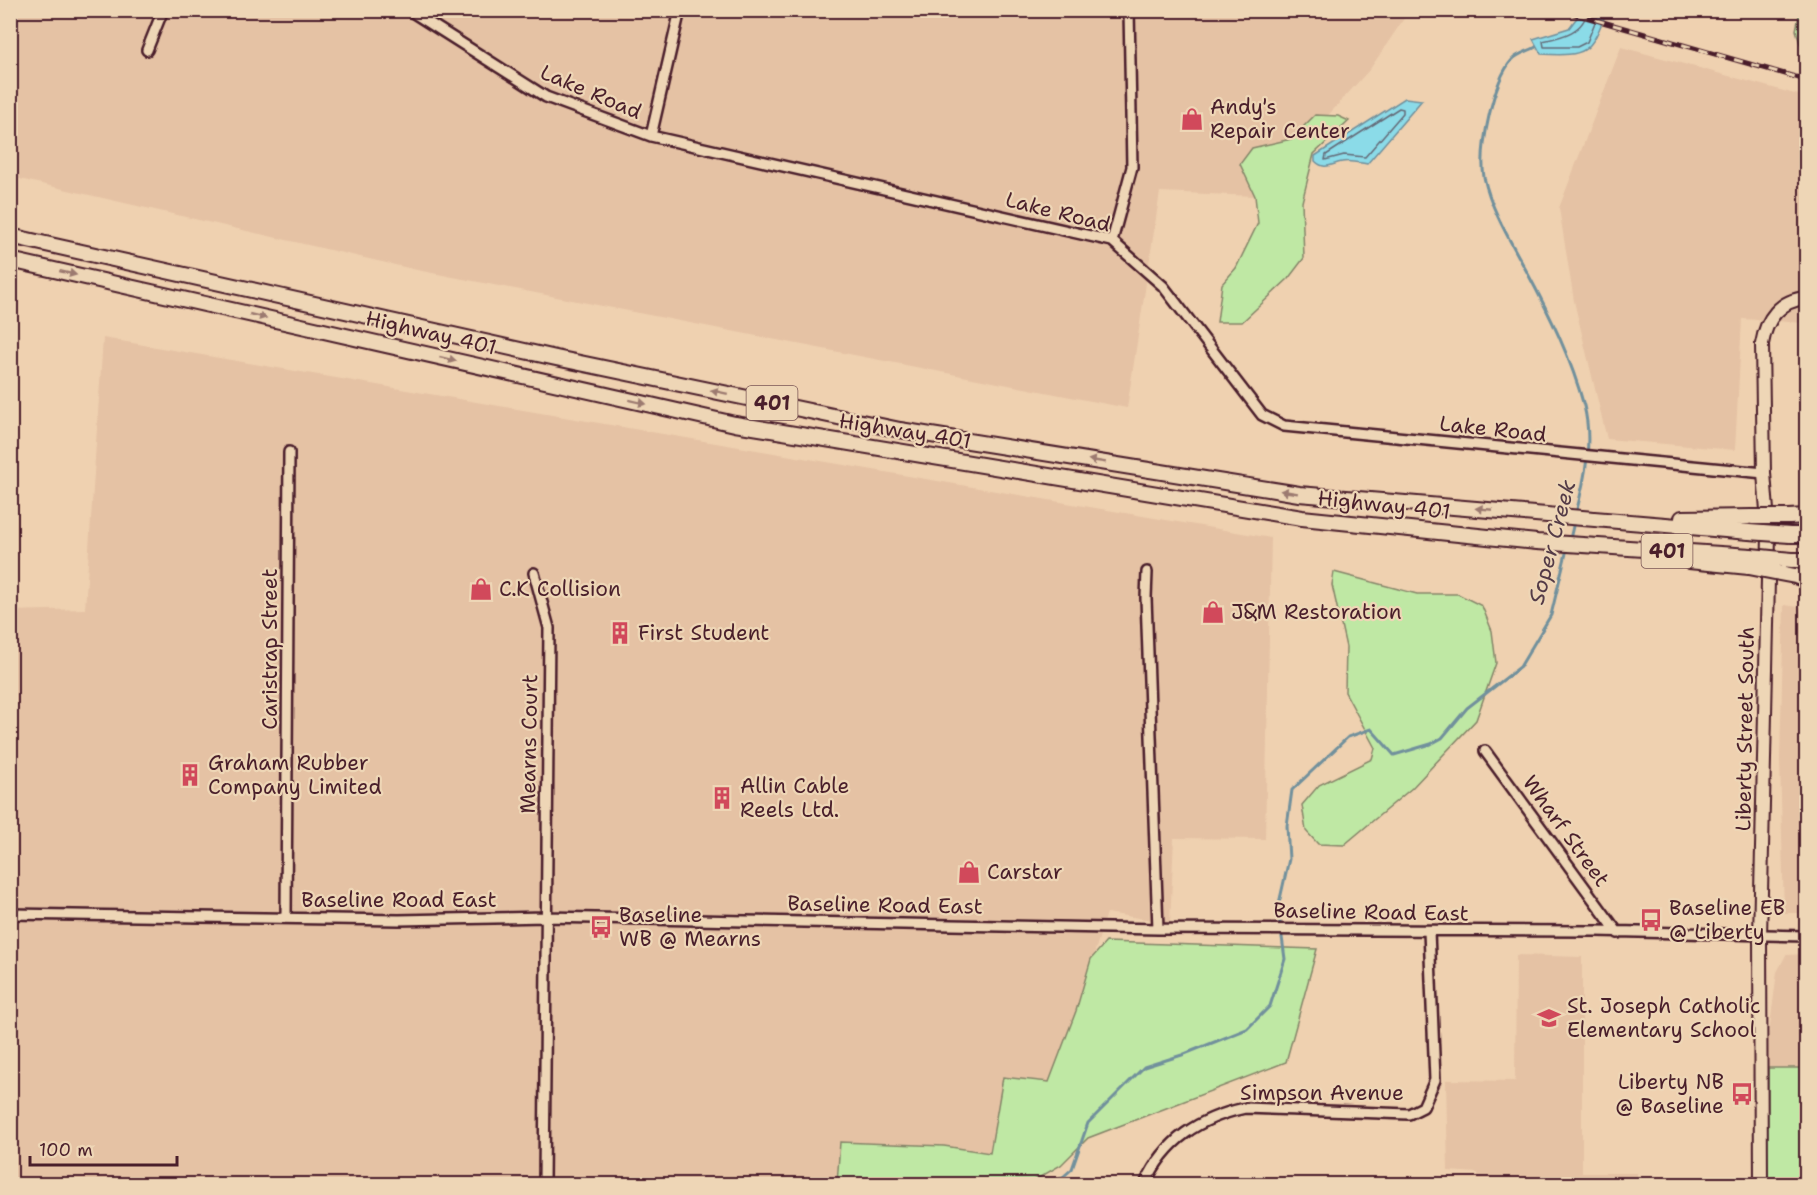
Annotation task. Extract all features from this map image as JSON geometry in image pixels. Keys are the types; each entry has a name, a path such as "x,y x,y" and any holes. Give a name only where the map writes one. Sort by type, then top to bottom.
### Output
{"highway":[{"name":"Highway 401","path":"10,236 556,358 900,430 1299,494 1806,536"},
{"name":"Highway 401","path":"10,260 735,424 1302,518 1583,545 1616,554 1750,561"},
{"path":"1610,520 1806,516"},
{"path":"1750,561 1799,560"},
{"path":"1750,561 1801,578"}],"main road":[{"name":"Liberty Street South","path":"1761,1185 1760,937 1768,535 1764,473 1762,344 1764,330 1779,308 1806,298"}],"street":[{"path":"147,50 163,10"},
{"name":"Lake Road","path":"409,10 546,97 651,136 1112,242 1164,286 1262,415 1284,426 1764,473"},
{"path":"651,136 680,10"},
{"path":"1112,242 1132,167 1129,10"},
{"name":"Caristrap Street","path":"286,918 289,452"},
{"path":"1147,572 1146,598 1158,928"},
{"name":"Mearns Court","path":"534,573 549,628 544,1185"},
{"name":"Wharf Street","path":"1485,751 1618,933"},
{"name":"Baseline Road East","path":"10,914 399,920 545,917 1806,936"},
{"name":"Simpson Avenue","path":"1145,1185 1166,1150 1181,1135 1204,1120 1224,1113 1245,1108 1409,1114 1423,1107 1436,1080 1429,931"}],"shaded area":[{"path":"11,11 1409,11 1370,69 1255,196 1160,192 1127,408 417,270 11,177"},
{"path":"1621,47 1806,97 1806,323 1742,319 1735,450 1607,439 1574,301 1559,208"},
{"path":"103,338 1271,538 1265,839 1174,838 1170,923 1107,913 1076,1011 1049,1083 1003,1077 990,1154 944,1146 840,1142 837,1184 11,1184 10,611 85,609"},
{"path":"1784,605 1806,608 1806,913 1784,913 1780,759"},
{"path":"1806,954 1806,1068 1768,1068 1767,1049 1777,972 1786,955"},
{"name":"St. Joseph Catholic Elementary School","path":"1516,955 1582,957 1582,1173 1637,1173 1637,1184 1478,1184 1478,1173 1448,1171 1446,1080 1515,1081"}],"green space":[{"path":"1800,11 1806,11 1806,48 1801,47 1796,30"},
{"path":"1315,115 1338,116 1349,121 1314,154 1302,202 1304,258 1288,279 1242,322 1217,322 1222,284 1236,268 1258,223 1255,196 1240,164 1252,148 1291,139"},
{"path":"1334,572 1417,594 1458,594 1482,606 1492,631 1496,663 1476,720 1412,788 1344,845 1318,844 1306,831 1302,805 1319,785 1372,759 1375,748 1345,692 1346,647 1332,585"},
{"path":"1106,942 1317,949 1286,1062 1088,1138 1061,1165 1028,1184 837,1184 840,1142 944,1146 990,1153 1003,1077 1049,1082 1076,1011 1091,959"},
{"path":"1768,1068 1806,1068 1806,1184 1767,1184"}],"water":[{"path":"1582,11 1607,11 1596,35 1586,49 1569,54 1541,54 1533,39 1569,28"},
{"path":"1405,98 1422,100 1367,164 1345,161 1322,166 1315,161 1315,156"}],"waterway":[{"name":"Soper Creek","path":"1536,47 1514,58 1499,83 1486,133 1484,177 1496,214 1559,337 1584,406 1588,446 1585,473 1576,513"},
{"name":"Soper Creek","path":"1570,539 1574,522"},
{"name":"Soper Creek","path":"1055,1184 1072,1169 1088,1123 1144,1067 1182,1055 1247,1029 1270,1006 1285,959 1278,908 1289,859 1287,826 1292,790 1348,737 1371,729 1394,755 1431,744 1442,738 1467,708 1520,667 1551,615 1567,549"}],"railway":[{"path":"1561,10 1806,80"}],"place":[{"name":"Andy's Repair Center","path":"1192,119"},
{"name":"C.K Collision","path":"481,589"},
{"name":"J&M Restoration","path":"1213,612"},
{"name":"First Student","path":"620,633"},
{"name":"Graham Rubber Company Limited","path":"190,775"},
{"name":"Allin Cable Reels Ltd.","path":"722,798"},
{"name":"Carstar","path":"969,872"},
{"name":"Baseline EB @ Liberty","path":"1651,920"},
{"name":"Baseline WB @ Mearns","path":"601,927"},
{"name":"St. Joseph Catholic Elementary School","path":"1549,1018"},
{"name":"Liberty NB @ Baseline","path":"1742,1094"}]}
